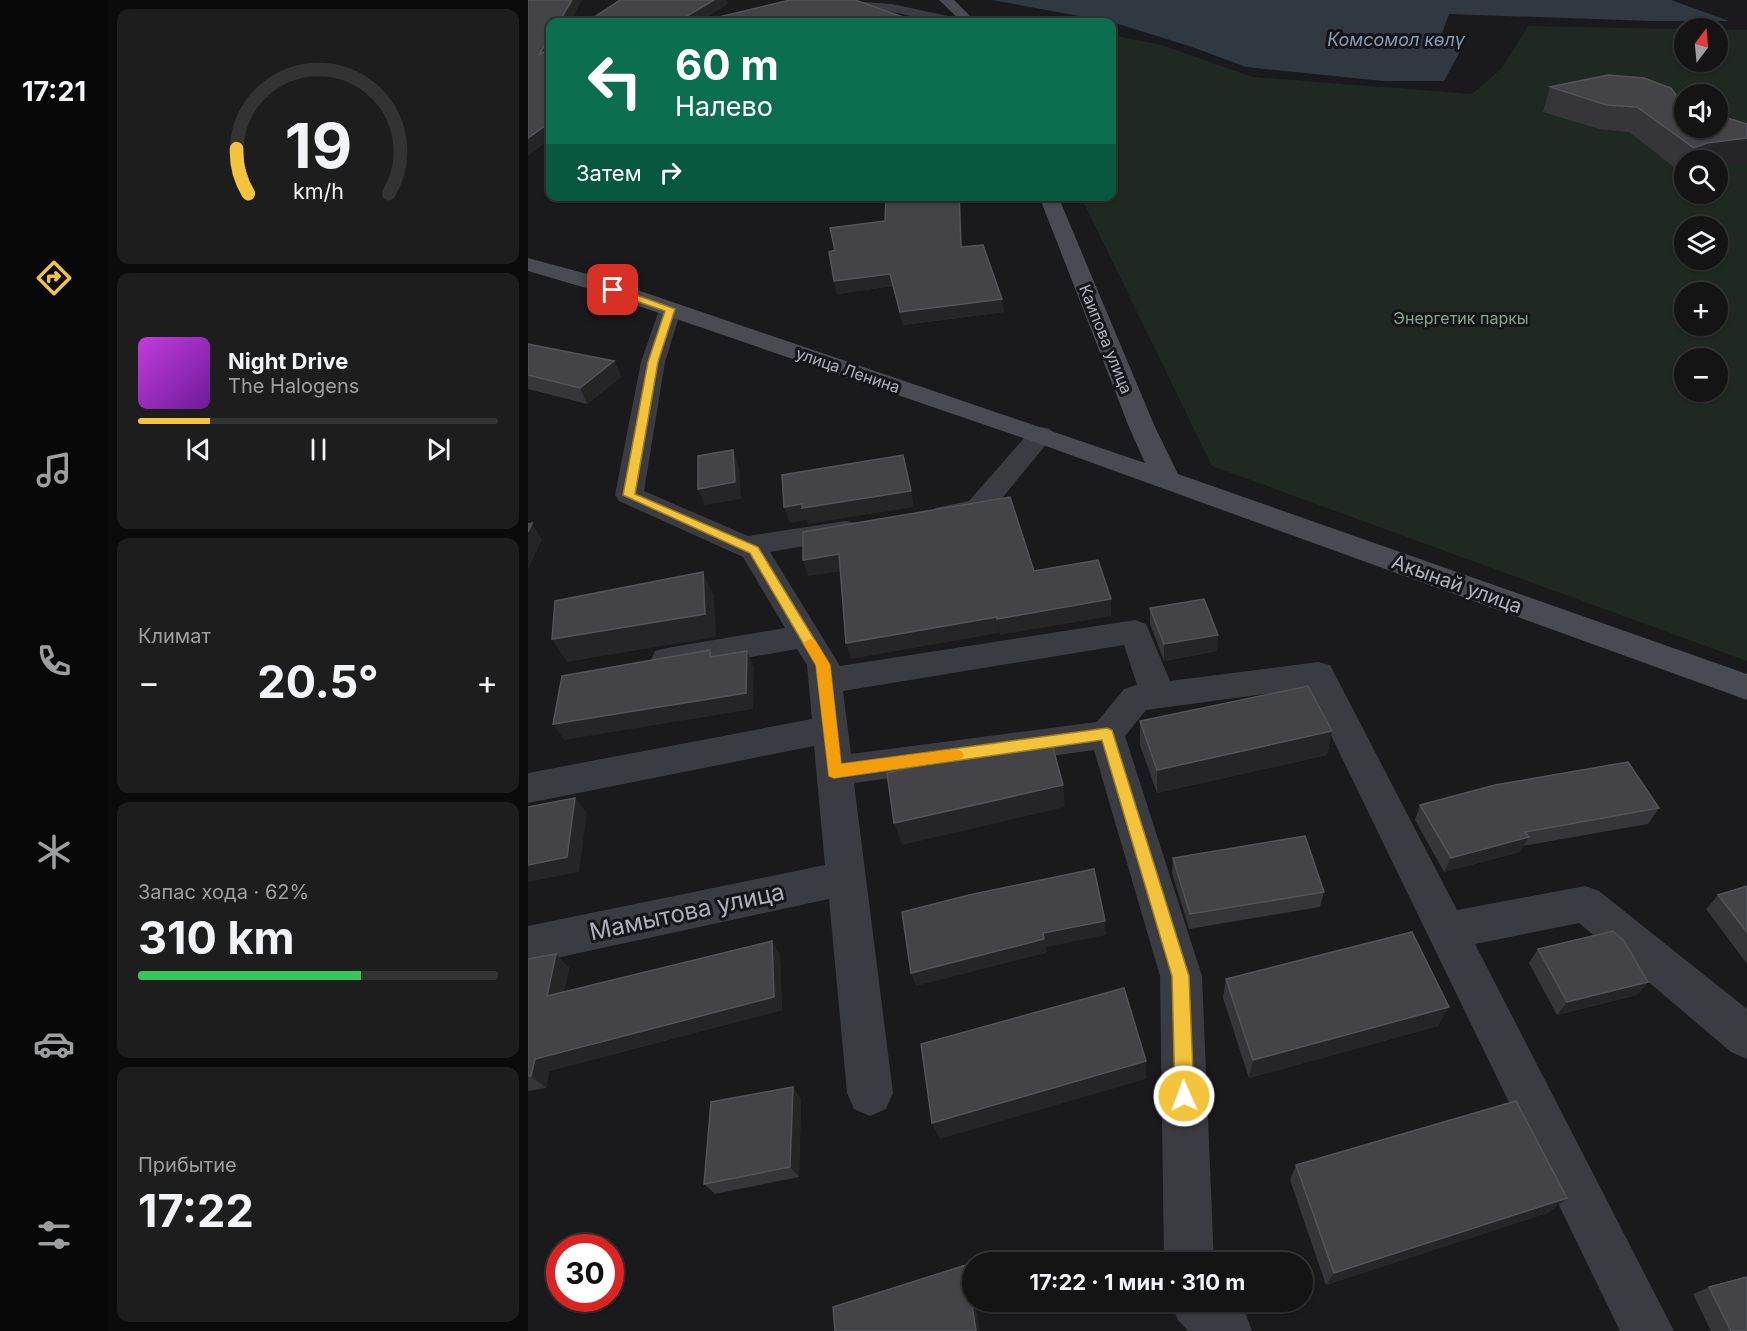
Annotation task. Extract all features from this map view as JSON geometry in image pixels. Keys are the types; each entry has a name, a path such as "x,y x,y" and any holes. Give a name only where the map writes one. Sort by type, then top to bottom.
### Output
{"main road":[{"path":"946,0 965,18"},
{"name":"Каипова улица","path":"1050,201 1142,427 1167,480"},
{"name":"улица Ленина","path":"528,264 670,309 1167,480"},
{"name":"Акынай улица","path":"1167,480 1747,687"}],"street":[{"path":"849,5 892,9 937,18"},
{"path":"670,309 653,362 629,495 754,550 823,665 870,1093"},
{"path":"919,518 978,508 1041,435"},
{"path":"745,546 873,525"},
{"path":"825,681 1135,632 1158,695"},
{"path":"641,665 805,636"},
{"path":"834,771 1107,734 1136,698 1318,674 1648,1331"},
{"path":"528,788 830,729"},
{"path":"1107,734 1180,976 1189,1252"},
{"name":"Мамытова улица","path":"528,945 846,878"},
{"path":"1447,931 1585,904 1747,1037"},
{"path":"1206,1312 1226,1331"}],"green space":[{"name":"Энергетик паркы","path":"1528,26 1674,29 1674,72 1728,72 1728,30 1747,30 1747,661 1212,466 1083,201 1116,201 1116,36 1161,45 1253,77 1472,94 1502,68"}],"water":[{"name":"Комсомол көлү","path":"992,0 1671,0 1721,18 1674,18 1674,21 1652,21 1449,14 1440,39 1464,44 1444,81 1383,81 1246,67 1116,23 1116,18 1090,18"}],"building":[{"path":"528,0 572,0 561,18 546,18 546,43 539,55 546,51 546,125 528,138"},
{"path":"620,0 714,0 684,18 593,18"},
{"path":"790,0 855,0 906,18 715,18"},
{"path":"1608,75 1644,78 1671,88 1674,92 1674,134 1637,107 1607,105 1550,87"},
{"path":"1728,118 1747,124 1747,138 1707,143 1694,148 1680,138 1728,138"},
{"path":"886,201 959,201 961,247 983,245 1002,299 900,312 890,274 834,281 829,252 835,250 830,228 885,221"},
{"path":"528,344 614,361 580,388 528,375"},
{"path":"733,450 735,482 698,489 698,456"},
{"path":"903,455 911,491 802,508 802,504 784,507 782,475"},
{"path":"1010,497 1034,571 1098,560 1111,599 846,643 839,554 803,560 803,532"},
{"path":"703,572 705,614 552,639 555,601"},
{"path":"1204,599 1218,635 1164,644 1150,608"},
{"path":"710,650 710,657 747,651 746,693 553,724 562,676"},
{"path":"1308,686 1332,731 1157,770 1140,721"},
{"path":"1050,737 1063,785 894,823 887,773"},
{"path":"1628,762 1659,808 1525,832 1529,837 1451,858 1420,805 1495,785"},
{"path":"575,798 567,857 528,865 528,807"},
{"path":"1305,836 1324,892 1190,914 1173,858"},
{"path":"1094,869 1105,921 1043,933 1044,939 911,973 902,912 969,895"},
{"path":"1747,886 1747,932 1718,895"},
{"path":"1613,931 1624,941 1648,982 1567,1002 1538,949"},
{"path":"1412,932 1449,1007 1253,1060 1226,979"},
{"path":"772,941 774,997 535,1059 531,1076 528,1076 528,959 556,954 547,996"},
{"path":"1124,988 1146,1061 932,1123 921,1044"},
{"path":"793,1087 790,1167 704,1184 711,1102"},
{"path":"1516,1101 1567,1198 1334,1273 1296,1165"},
{"path":"962,1266 962,1312 973,1312 976,1331 835,1331 833,1307"},
{"path":"1747,1277 1747,1331 1731,1331 1709,1287"}],"slow traffic":[{"path":"810,643 823,665 834,771 956,755"}],"route":[{"path":"613,290 670,309 653,362 629,495 754,550 823,665 834,771 1107,734 1180,976 1184,1096"}]}
